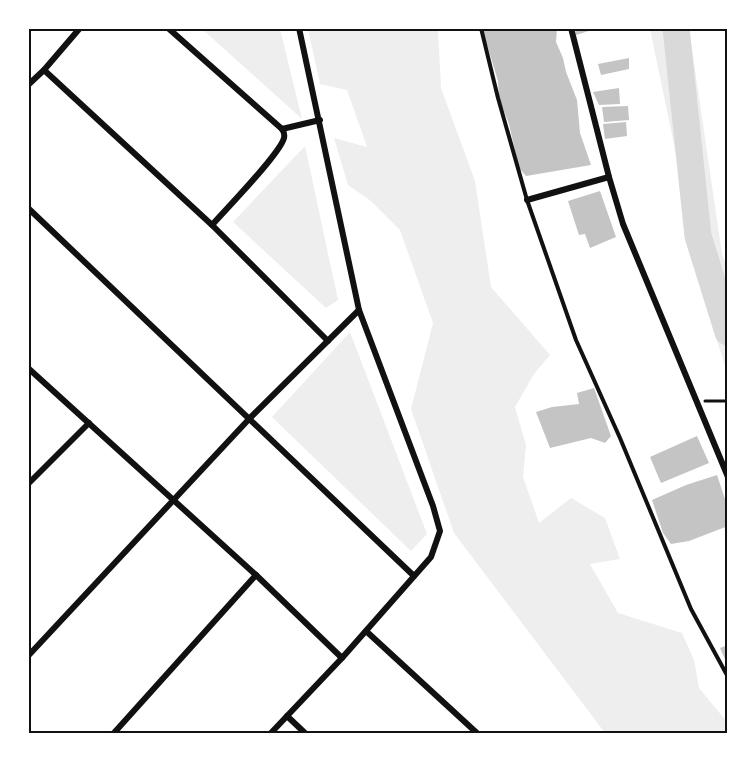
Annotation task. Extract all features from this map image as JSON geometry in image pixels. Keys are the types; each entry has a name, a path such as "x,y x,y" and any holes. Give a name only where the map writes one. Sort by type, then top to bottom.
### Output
{"street":[{"path":"28,85 80,28"},
{"path":"168,28 282,129 284,135 281,144 262,170 212,225"},
{"path":"270,734 342,658 431,556 440,531 433,506 359,310 299,28"},
{"path":"571,28 623,224 728,477"},
{"path":"44,70 212,225 328,341"},
{"path":"282,129 320,120"},
{"path":"527,200 609,177"},
{"path":"28,208 414,576"},
{"path":"28,656 250,418 359,310"},
{"path":"28,368 256,575 342,658"},
{"path":"28,484 89,423"},
{"path":"112,734 256,575"},
{"path":"366,631 478,734"},
{"path":"287,716 306,734"}],"lane":[{"path":"481,28 527,200 576,340 629,458 691,609 728,677"}],"path":[{"path":"720,401 728,401"}],"shaded area":[{"path":"202,29 280,29 302,119"},
{"path":"308,29 438,29 441,88 475,181 491,287 550,355 534,374 515,407 526,445 523,477 539,523 571,498 605,518 620,559 590,564 618,613 682,633 694,660 699,688 727,722 727,733 605,733 454,533 411,409 433,323 400,230 371,201 348,185 334,138 367,147 347,90 320,84"},
{"path":"650,29 689,29 722,254 728,271 727,372 711,322"},
{"path":"305,146 338,300 326,308 233,222"},
{"path":"350,332 427,534 411,551 272,417"}],"building":[{"path":"482,28 557,28 556,42 577,100 580,133 591,165 526,176 519,168 509,124 499,98 498,81"},
{"path":"575,28 595,28 595,29 576,35"},
{"path":"629,58 629,69 601,75 598,64"},
{"path":"619,88 620,104 599,105 593,92"},
{"path":"628,106 629,120 604,122 602,107"},
{"path":"626,122 627,136 605,139 603,124"},
{"path":"600,191 616,237 590,248 585,234 579,235 568,201"},
{"path":"594,388 611,436 605,443 591,438 550,448 536,412 552,407 579,404 577,393"},
{"path":"697,436 709,463 661,483 650,457"},
{"path":"717,475 728,508 728,526 689,541 671,544 663,533 652,500"},
{"path":"728,645 728,666 720,648"}],"waterway":[{"path":"676,28 698,236 728,332"}]}
